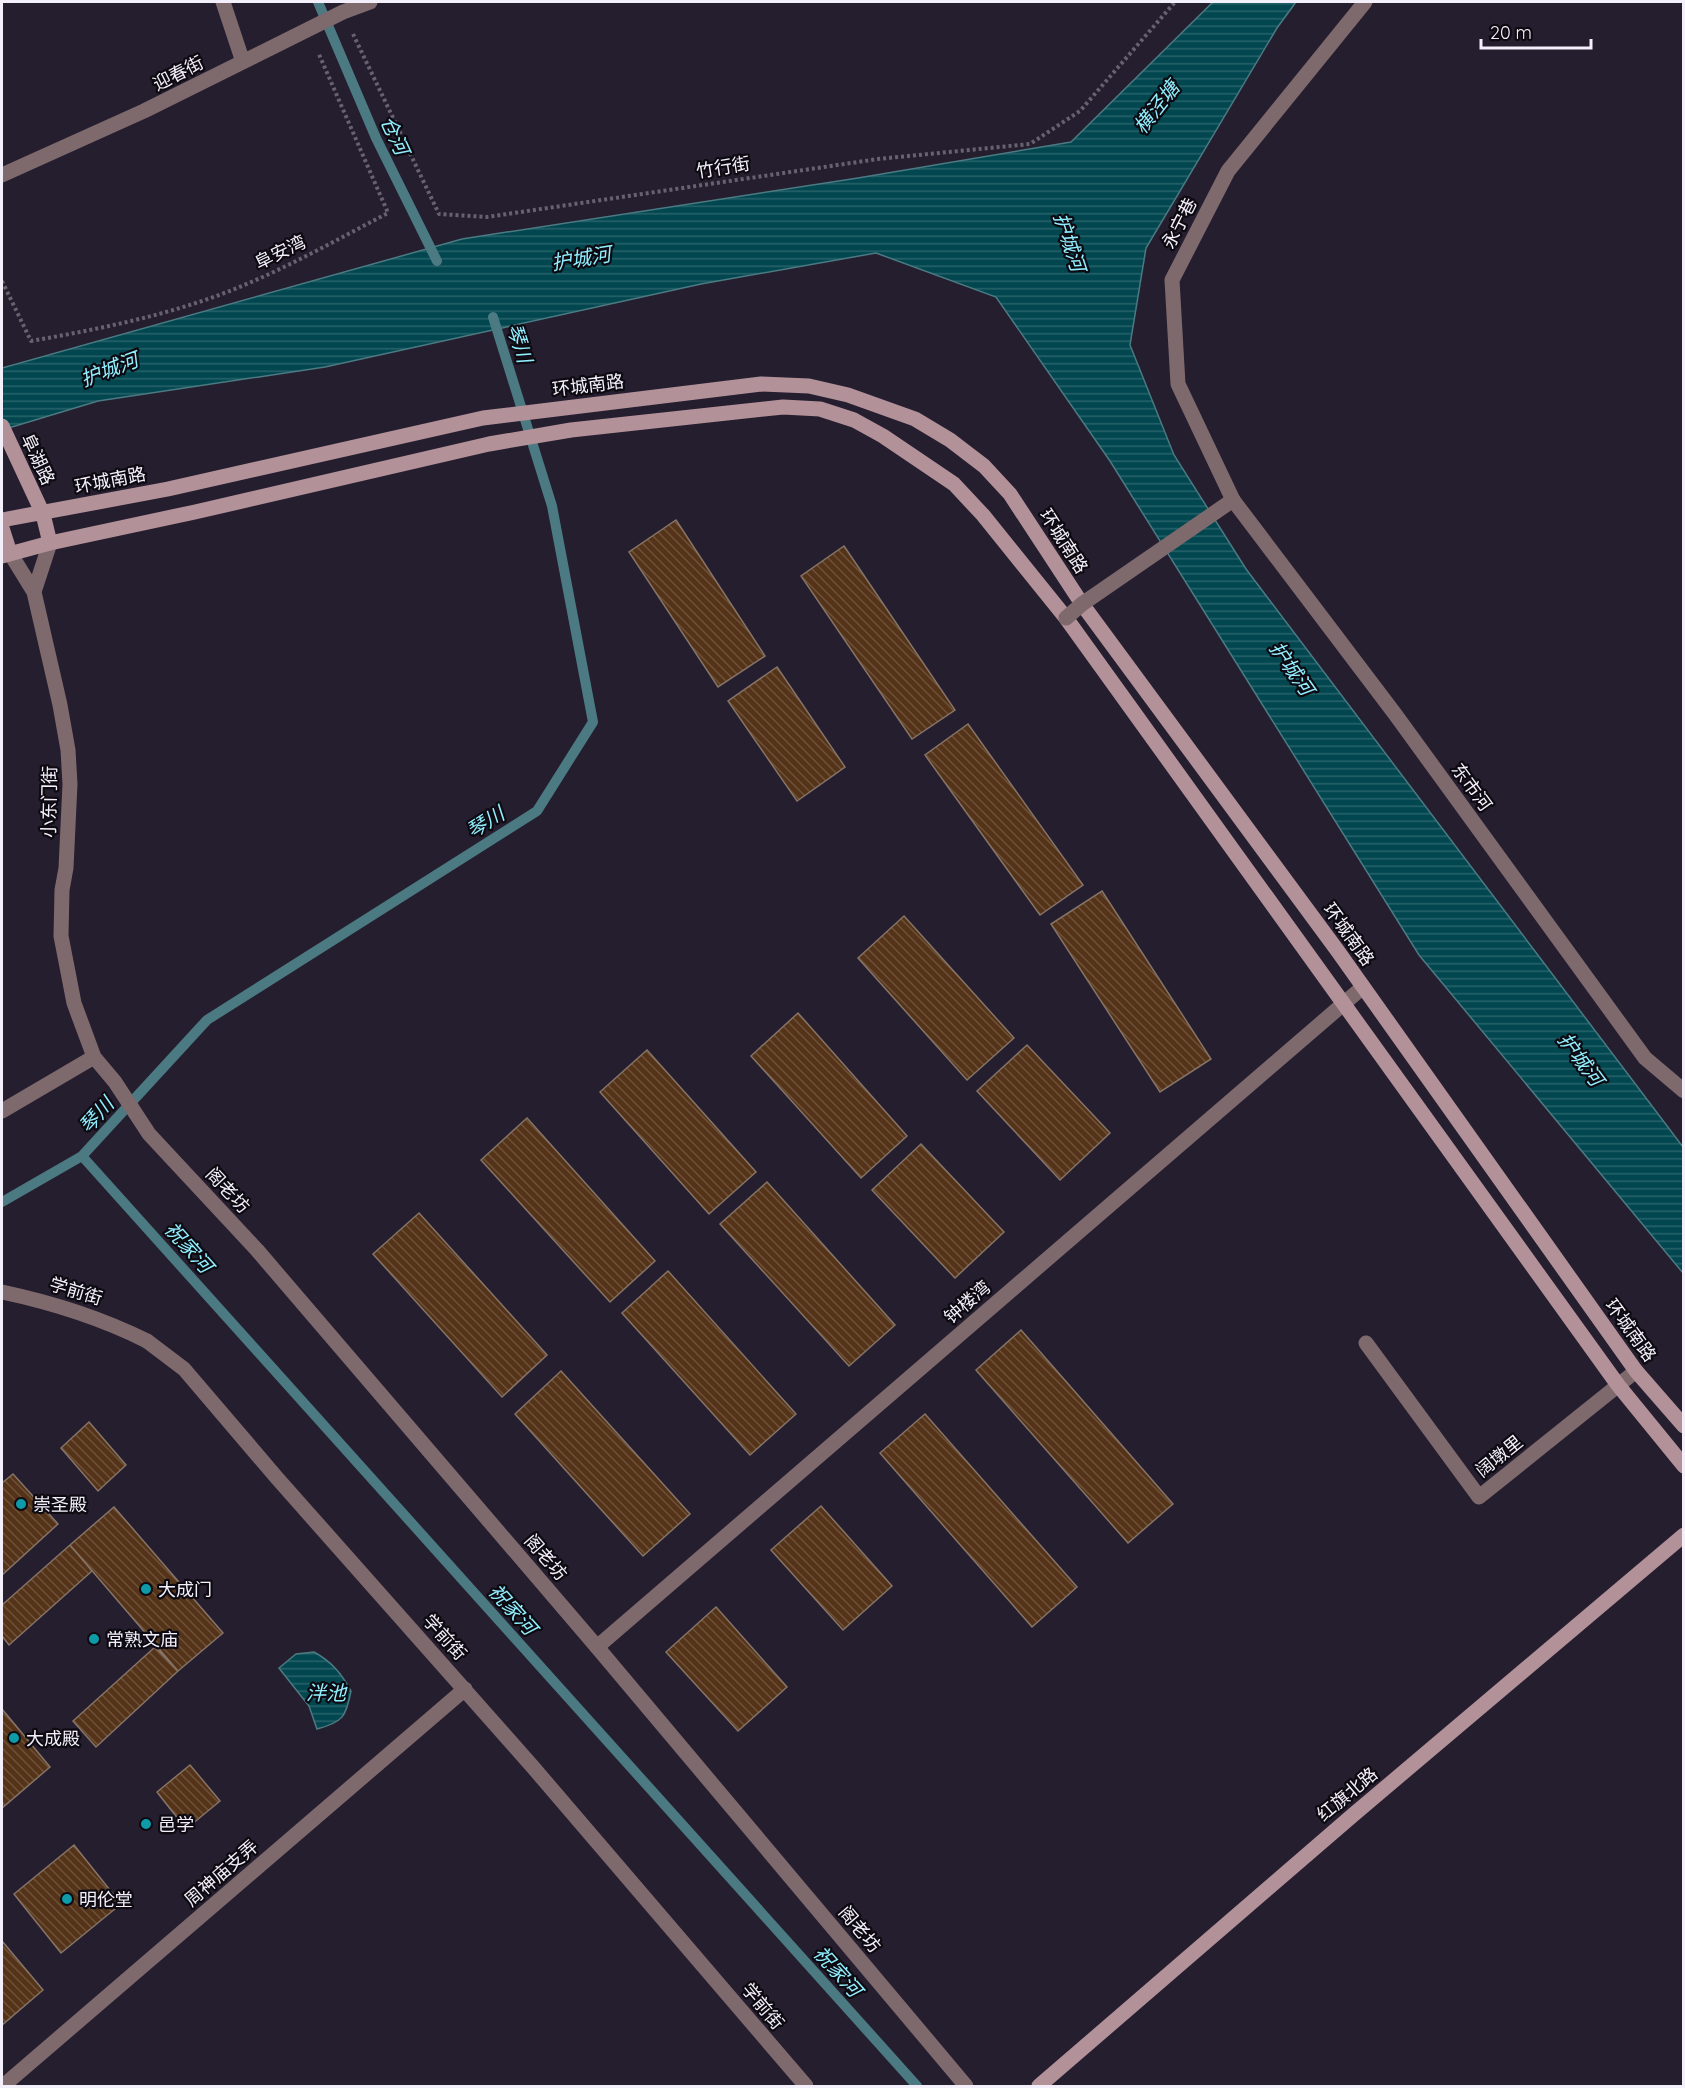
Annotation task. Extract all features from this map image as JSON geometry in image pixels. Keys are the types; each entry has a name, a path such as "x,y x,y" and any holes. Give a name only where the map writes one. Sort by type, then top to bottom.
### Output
{"main road":[{"name":"环城南路","path":"2,520 168,489 483,418 761,384 809,386 848,395 915,419 950,440 984,466 1010,494 1082,604 1363,987 1636,1371 1683,1426"},
{"path":"2,528 6,554 489,444 571,430 783,407 820,410 854,420 909,452 954,484 983,515 1066,618 1618,1385 1683,1466"},
{"name":"阜湖路","path":"2,426 43,514 50,543"},
{"name":"红旗北路","path":"1039,2086 1361,1807 1683,1535"}],"street":[{"path":"224,2 243,62"},
{"name":"迎春街","path":"2,175 144,111 243,62 310,28 341,7 370,2"},
{"name":"永宁巷","path":"1233,500 1178,384 1172,280 1228,171 1365,2"},
{"path":"1066,618 1082,604 1233,500"},
{"name":"东市河","path":"1233,500 1395,714 1645,1058 1683,1091"},
{"path":"34,592 50,543"},
{"name":"小东门街","path":"6,554 34,592 68,750 70,784 61,936 74,1003 94,1057"},
{"name":"钟楼湾","path":"597,1647 1363,987"},
{"path":"2,1111 94,1057"},
{"name":"阁老坊","path":"94,1057 115,1082 149,1134 257,1250 597,1647 966,2086"},
{"name":"学前街","path":"2,1292 60,1306 110,1323 147,1341 184,1369 277,1478 465,1689 806,2086"},
{"name":"阔墩里","path":"1366,1343 1479,1497 1636,1371"},
{"name":"周神庙支弄","path":"3,2086 465,1689"}],"path":[{"name":"竹行街","path":"341,7 439,213 487,217 878,159 1030,144 1080,111 1175,2"},
{"name":"阜安湾","path":"2,281 32,341 83,332 170,310 248,283 388,213 314,43 280,43"}],"water":[{"path":"1213,2 1296,2 1277,28 1146,248 1130,345 1174,455 1246,569 1683,1147 1683,1273 1419,955 1110,461 996,297 876,253 701,284 325,367 98,401 2,430 2,368 462,239 858,178 1071,142"},
{"name":"泮池","path":"314,1652 336,1668 351,1691 342,1717 333,1724 317,1729 309,1706 279,1668 296,1654"}],"building":[{"path":"676,520 765,656 718,687 629,552"},
{"path":"844,546 955,710 912,739 801,576"},
{"path":"777,667 845,767 797,801 728,701"},
{"path":"968,724 1083,885 1040,915 925,755"},
{"path":"1102,891 1211,1059 1160,1092 1051,924"},
{"path":"904,916 1014,1038 967,1080 858,958"},
{"path":"798,1013 907,1136 861,1178 751,1056"},
{"path":"1027,1045 1110,1133 1060,1180 977,1091"},
{"path":"647,1050 756,1172 709,1214 600,1092"},
{"path":"527,1118 655,1261 610,1302 481,1160"},
{"path":"921,1144 1004,1232 955,1278 872,1190"},
{"path":"767,1182 895,1325 849,1366 720,1224"},
{"path":"419,1213 547,1355 502,1397 373,1254"},
{"path":"668,1271 796,1414 750,1455 622,1313"},
{"path":"1021,1330 1173,1504 1128,1543 976,1370"},
{"path":"561,1371 690,1514 643,1556 515,1414"},
{"path":"925,1414 1077,1587 1032,1627 880,1453"},
{"path":"89,1422 126,1465 98,1491 61,1448"},
{"name":"崇圣殿","path":"13,1474 58,1524 2,1575 2,1483"},
{"path":"821,1506 892,1586 843,1630 771,1550"},
{"name":"大成门","path":"114,1507 223,1633 178,1671 70,1545"},
{"path":"70,1545 92,1571 9,1645 2,1636 2,1605"},
{"path":"716,1607 787,1687 738,1731 666,1652"},
{"path":"155,1647 178,1671 96,1747 73,1721"},
{"name":"大成殿","path":"2,1709 50,1767 2,1808"},
{"path":"190,1765 220,1801 186,1829 157,1792"},
{"name":"明伦堂","path":"74,1845 121,1904 61,1953 14,1894"},
{"path":"2,1941 43,1990 2,2025"}],"waterway":[{"name":"仓河","path":"318,2 376,138 437,261"},
{"name":"琴川","path":"2,1202 82,1156 207,1020 537,811 593,722 552,506 493,317"},
{"name":"祝家河","path":"82,1156 917,2086"}],"place":[{"name":"崇圣殿","path":"21,1504"},
{"name":"大成门","path":"146,1589"},
{"name":"常熟文庙","path":"94,1639"},
{"name":"大成殿","path":"14,1738"},
{"name":"邑学","path":"146,1824"},
{"name":"明伦堂","path":"67,1899"}],"water label":[{"name":"横泾塘","path":"1156,107"},
{"name":"护城河","path":"1070,242"},
{"name":"护城河","path":"581,258"},
{"name":"护城河","path":"109,369"},
{"name":"护城河","path":"1292,668"},
{"name":"护城河","path":"1581,1059"}]}
